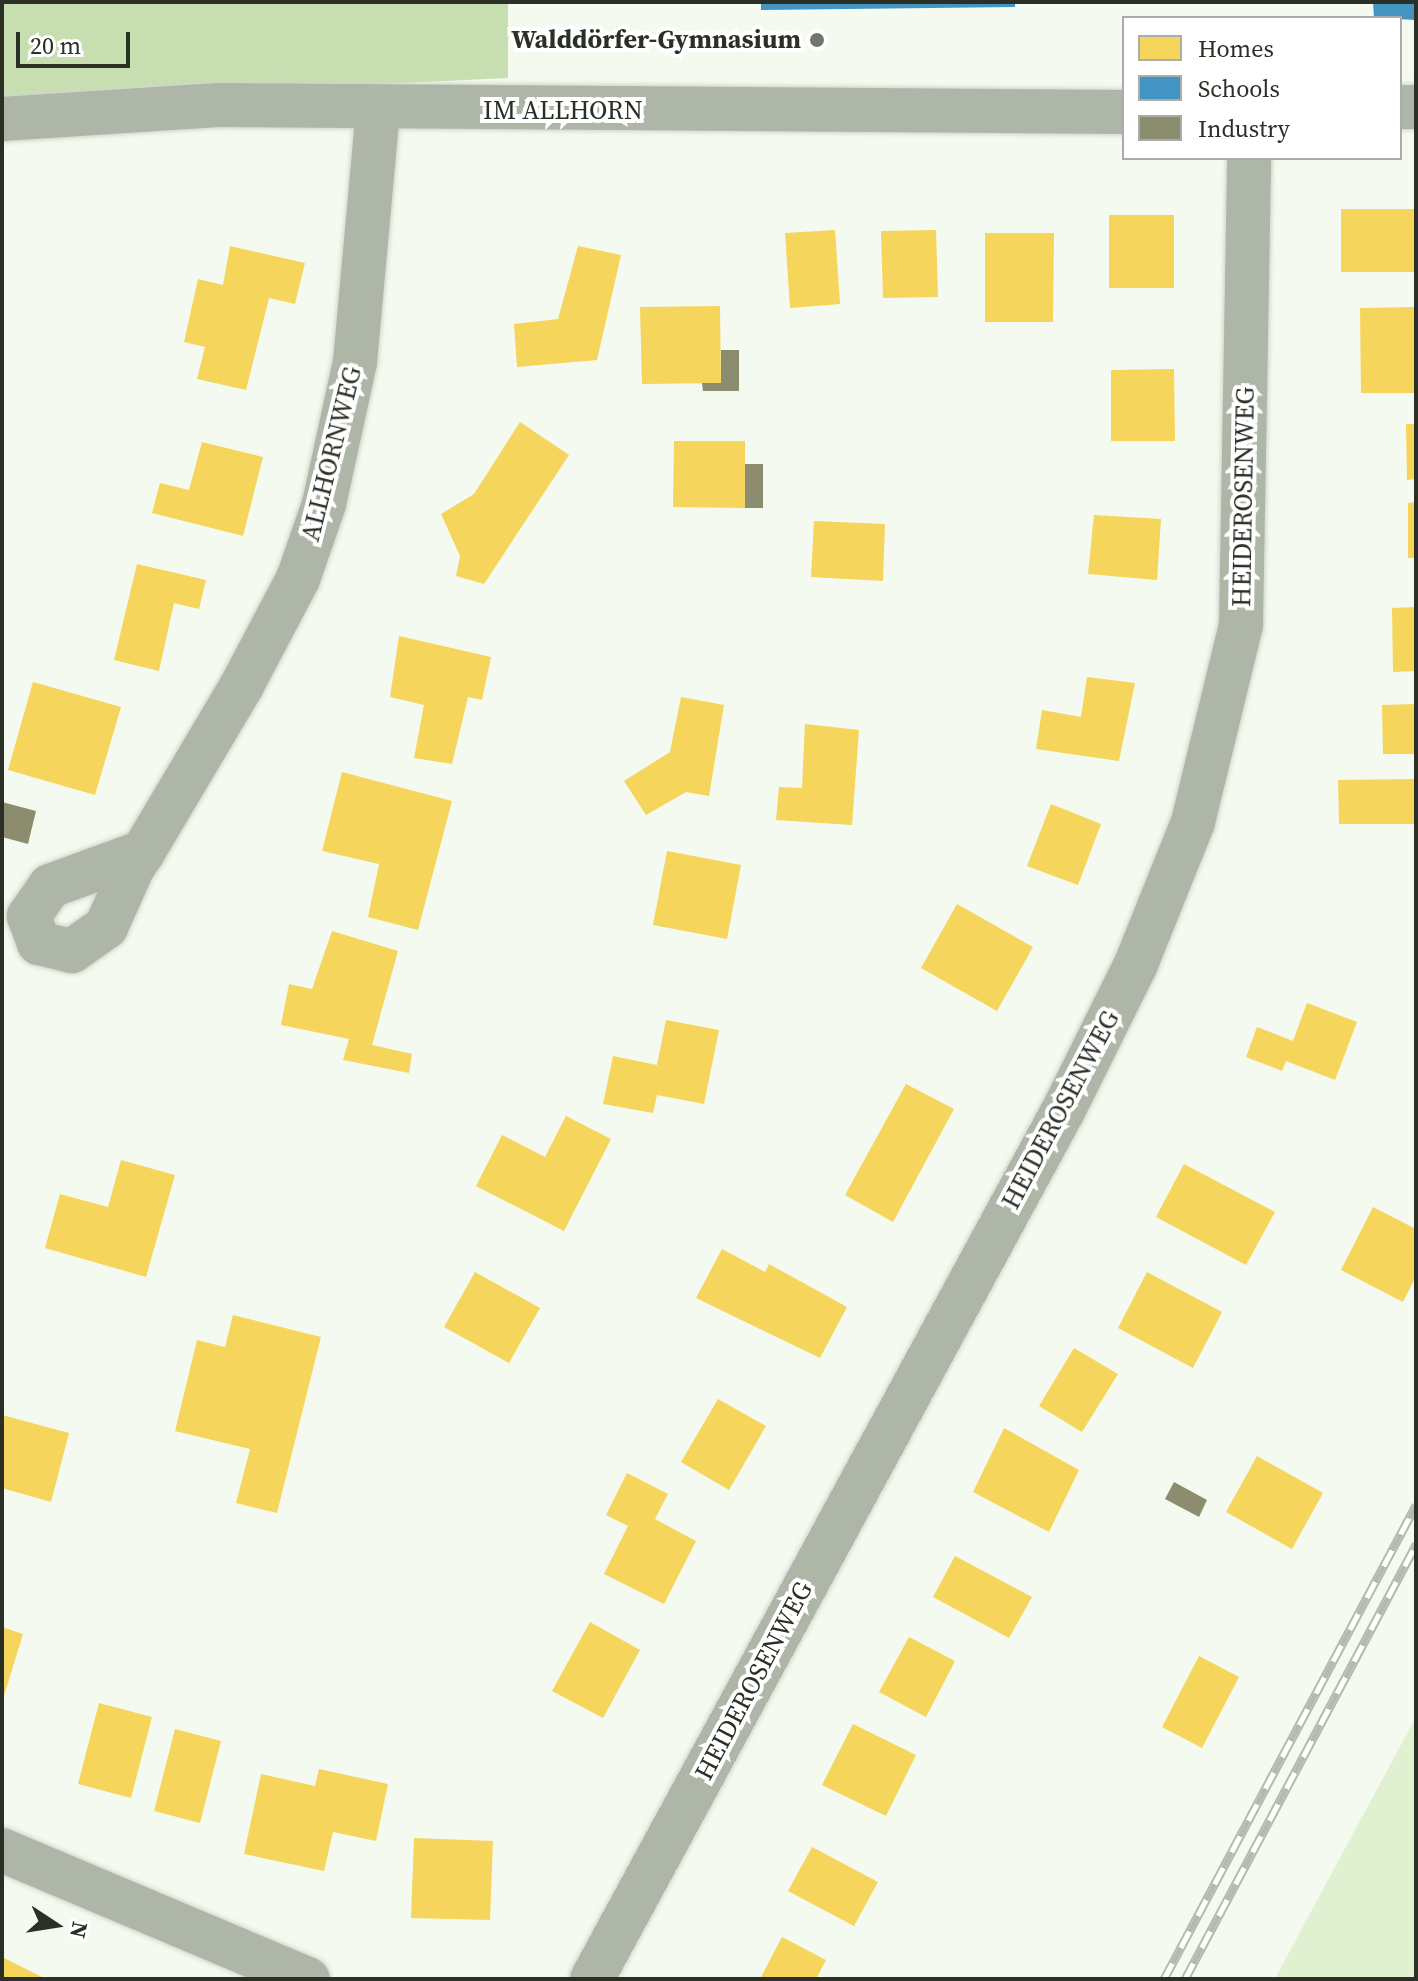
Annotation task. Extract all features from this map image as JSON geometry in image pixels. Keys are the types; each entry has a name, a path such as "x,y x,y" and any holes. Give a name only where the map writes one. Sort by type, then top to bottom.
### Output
{"street":[{"name":"IM ALLHORN","path":"2,119 218,105 378,110 1122,112"},
{"name":"ALLHORNWEG","path":"143,852 298,579 324,504 355,362 378,110"},
{"name":"HEIDEROSENWEG","path":"592,1979 1064,1109 1136,964 1193,822 1241,625 1249,160"},
{"path":"2,1850 308,1979"}],"green space":[{"path":"2,2 508,2 508,78 2,102"},
{"path":"1416,1717 1416,1979 1275,1979 1301,1930"}],"building: Homes":[{"path":"1341,209 1416,209 1416,272 1341,272"},
{"path":"1109,215 1174,215 1174,288 1109,288"},
{"path":"835,230 840,304 790,308 785,233"},
{"path":"936,230 938,297 883,298 881,231"},
{"path":"985,233 1054,233 1053,322 985,322"},
{"path":"230,246 305,263 295,304 269,298 246,390 197,379 205,347 184,342 198,279 223,285"},
{"path":"578,246 621,255 597,360 517,367 514,324 558,319"},
{"path":"720,306 721,383 642,384 640,307"},
{"path":"1416,307 1416,393 1361,393 1360,308"},
{"path":"1174,369 1175,441 1111,441 1111,370"},
{"path":"520,422 569,455 484,584 456,576 460,556 441,514 474,494"},
{"path":"1406,424 1416,424 1416,479 1407,480"},
{"path":"674,441 745,441 745,508 673,507"},
{"path":"202,442 263,457 243,536 152,513 160,483 189,490"},
{"path":"1416,502 1416,558 1408,558 1408,503"},
{"path":"1094,515 1161,519 1157,580 1088,574"},
{"path":"814,521 885,524 883,581 811,577"},
{"path":"137,564 206,580 199,609 174,603 159,671 114,660"},
{"path":"1416,607 1416,671 1393,672 1392,608"},
{"path":"399,636 491,657 482,700 468,697 452,764 414,758 424,705 390,697"},
{"path":"1087,677 1135,683 1119,761 1036,749 1042,710 1081,717"},
{"path":"33,682 121,707 95,795 8,770"},
{"path":"681,697 724,705 709,796 686,792 646,815 624,781 670,752"},
{"path":"1416,704 1416,754 1383,754 1382,705"},
{"path":"805,724 859,730 852,825 776,820 779,787 802,788"},
{"path":"342,772 452,801 418,930 368,917 379,864 322,851"},
{"path":"1416,779 1416,824 1339,824 1338,780"},
{"path":"1051,804 1101,824 1078,885 1027,866"},
{"path":"667,851 741,865 727,939 653,925"},
{"path":"957,904 1033,947 997,1011 921,968"},
{"path":"332,931 398,951 372,1045 412,1054 409,1073 343,1060 349,1039 281,1025 289,984 312,989"},
{"path":"1307,1003 1357,1022 1335,1080 1286,1061 1282,1071 1246,1057 1257,1027 1293,1041"},
{"path":"666,1020 719,1030 704,1104 657,1095 653,1113 603,1104 613,1056 657,1065"},
{"path":"906,1084 954,1109 893,1222 845,1195"},
{"path":"566,1116 611,1139 564,1231 476,1186 502,1135 545,1157"},
{"path":"121,1160 175,1175 146,1277 45,1248 60,1194 108,1207"},
{"path":"1184,1164 1275,1212 1246,1265 1156,1217"},
{"path":"1373,1207 1416,1229 1416,1276 1403,1302 1341,1270"},
{"path":"722,1249 765,1272 769,1264 847,1307 820,1358 696,1298"},
{"path":"475,1272 540,1308 509,1363 444,1327"},
{"path":"1147,1272 1222,1312 1193,1368 1118,1328"},
{"path":"233,1315 321,1337 277,1513 236,1503 250,1449 175,1431 197,1340 225,1347"},
{"path":"1074,1348 1118,1374 1082,1432 1039,1406"},
{"path":"718,1399 766,1426 729,1490 681,1462"},
{"path":"2,1415 69,1433 51,1502 2,1488"},
{"path":"1004,1428 1079,1470 1049,1532 973,1492"},
{"path":"1257,1456 1323,1493 1292,1549 1226,1512"},
{"path":"627,1473 668,1494 655,1519 696,1541 664,1604 604,1574 628,1526 606,1515"},
{"path":"955,1556 1032,1597 1009,1638 933,1597"},
{"path":"590,1622 640,1650 603,1718 552,1691"},
{"path":"2,1627 23,1634 3,1699 2,1699"},
{"path":"909,1637 955,1661 926,1717 879,1692"},
{"path":"1199,1656 1239,1677 1202,1748 1162,1727"},
{"path":"99,1703 152,1717 131,1798 78,1784"},
{"path":"853,1724 916,1755 886,1816 822,1785"},
{"path":"175,1729 221,1741 200,1823 154,1811"},
{"path":"319,1769 388,1784 376,1841 333,1832 324,1871 244,1854 261,1774 315,1786"},
{"path":"414,1838 493,1841 490,1920 411,1918"},
{"path":"812,1847 878,1882 854,1926 788,1891"},
{"path":"782,1937 826,1960 816,1979 760,1979"},
{"path":"2,1957 46,1979 2,1979"}],"building: Schools":[{"path":"761,2 1015,2 1015,7 761,10"},
{"path":"1373,2 1416,2 1416,20 1402,19 1402,16 1374,16"}],"building: Industry":[{"path":"721,350 739,350 739,391 703,391 702,383 721,383"},
{"path":"745,464 763,464 763,508 745,508"},
{"path":"2,802 36,811 28,844 2,837"},
{"path":"1174,1482 1207,1500 1199,1517 1165,1499"}],"railway":[{"path":"1164,1979 1416,1505"},
{"path":"1185,1979 1416,1544"}],"place":[{"name":"Walddörfer-Gymnasium","path":"817,40"}]}
